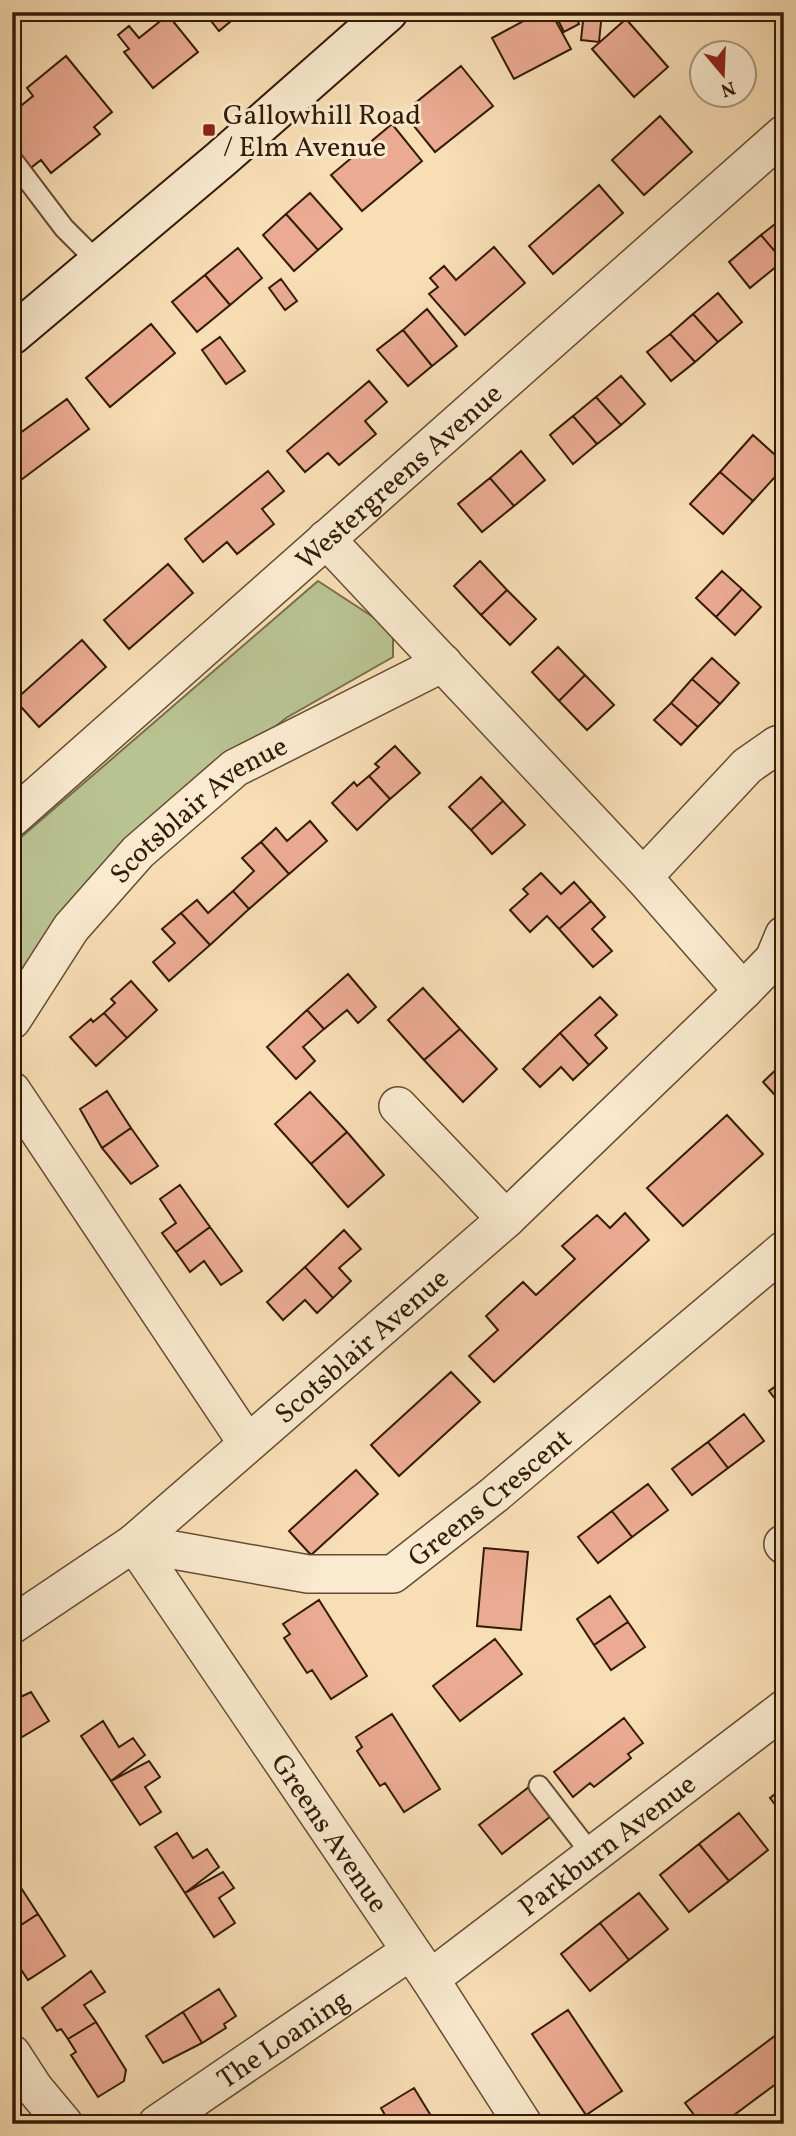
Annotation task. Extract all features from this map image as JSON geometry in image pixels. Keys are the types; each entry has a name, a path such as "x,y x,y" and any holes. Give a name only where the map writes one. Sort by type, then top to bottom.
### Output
{"street":[{"path":"12,335 99,262 369,19"},
{"name":"Westergreens Avenue","path":"12,818 784,134"},
{"path":"326,539 643,877 743,990"},
{"name":"Scotsblair Avenue","path":"12,1020 71,928 138,852 235,768 443,663"},
{"path":"643,877 747,766 777,745 784,748"},
{"name":"Scotsblair Avenue","path":"134,1543 506,1219 774,959 784,935"},
{"name":"Scotsblair Avenue","path":"12,1091 247,1443"},
{"path":"398,1106 506,1219"},
{"name":"Greens Crescent","path":"134,1543 308,1574 394,1574 494,1494 784,1250"},
{"path":"12,1625 134,1543"},
{"name":"Greens Avenue","path":"134,1543 420,1966 523,2124"},
{"name":"Parkburn Avenue","path":"420,1966 593,1856 784,1709"},
{"name":"The Loaning","path":"157,2124 420,1966"},
{"path":"12,2054 34,2088 64,2124"}],"lane":[{"path":"14,162 64,228 99,262"},
{"path":"540,1786 593,1856"}],"green space":[{"path":"318,581 393,630 393,657 286,718 150,828 12,984 12,845"}],"building":[{"path":"204,12 242,12 219,31"},
{"path":"540,12 551,12 571,49 514,79 492,38"},
{"path":"554,12 574,12 579,24 564,32"},
{"path":"584,12 602,12 599,42 581,40"},
{"path":"168,15 198,52 153,88 124,52 129,49 118,35 129,26 139,38"},
{"path":"626,19 668,67 634,97 592,49"},
{"path":"66,56 112,112 94,127 100,134 51,173 41,160 28,170 12,151 12,113 33,96 27,88"},
{"path":"461,66 493,106 435,152 409,120 420,112 414,104"},
{"path":"660,116 692,152 644,195 612,160"},
{"path":"392,124 422,161 362,211 331,175"},
{"path":"599,185 623,213 553,274 529,246"},
{"path":"310,193 342,229 318,250 286,214"},
{"path":"286,214 318,250 294,271 263,235"},
{"path":"784,217 784,260 783,261 761,235"},
{"path":"761,235 783,261 750,288 729,262"},
{"path":"494,247 525,283 465,335 429,294 438,287 430,278 444,266 456,280"},
{"path":"238,248 262,278 230,305 205,275"},
{"path":"205,275 230,305 197,332 172,302"},
{"path":"281,279 297,301 285,310 269,288"},
{"path":"718,293 742,322 718,342 693,314"},
{"path":"427,309 457,346 432,366 403,330"},
{"path":"693,314 718,342 695,362 670,334"},
{"path":"151,324 175,353 110,407 86,378"},
{"path":"403,330 432,366 408,386 377,350"},
{"path":"670,334 695,362 671,381 647,352"},
{"path":"220,337 245,371 226,384 202,350"},
{"path":"621,376 645,404 621,425 596,397"},
{"path":"369,381 387,402 365,421 376,434 339,465 328,453 305,472 287,451"},
{"path":"596,397 621,425 597,444 573,416"},
{"path":"67,399 89,429 17,483 12,477 12,439"},
{"path":"573,416 597,444 573,464 550,435"},
{"path":"753,435 784,463 784,467 753,501 720,472"},
{"path":"521,451 545,480 514,506 490,478"},
{"path":"268,471 284,491 262,509 274,524 237,554 227,542 203,562 185,539"},
{"path":"720,472 753,501 723,534 690,504"},
{"path":"490,478 514,506 482,532 458,504"},
{"path":"480,561 507,590 481,615 454,586"},
{"path":"168,564 193,593 129,649 104,620"},
{"path":"722,571 742,589 716,617 696,598"},
{"path":"742,589 761,607 735,635 716,617"},
{"path":"507,590 536,619 510,645 481,615"},
{"path":"82,640 106,667 39,727 15,700"},
{"path":"558,647 585,675 559,701 532,672"},
{"path":"712,658 739,683 720,704 692,679"},
{"path":"585,675 614,705 587,730 559,701"},
{"path":"692,679 720,704 698,727 671,703"},
{"path":"671,703 698,727 681,745 654,720"},
{"path":"395,746 420,773 390,799 369,776 379,767 375,764"},
{"path":"369,776 390,799 357,830 332,803 354,782 357,786"},
{"path":"481,777 503,801 471,830 449,807"},
{"path":"503,801 525,825 492,854 471,830"},
{"path":"310,821 327,841 289,874 261,842 276,828 287,841"},
{"path":"261,842 289,874 249,909 233,891 254,871 242,858"},
{"path":"541,873 561,894 574,882 591,901 559,929 547,916 530,932 510,910 528,894 523,889"},
{"path":"233,891 249,909 210,945 181,913 197,900 208,913"},
{"path":"591,901 605,917 592,929 612,951 593,967 559,929"},
{"path":"181,913 210,945 169,981 153,962 175,943 162,929"},
{"path":"348,974 376,1007 358,1023 347,1010 324,1029 307,1010"},
{"path":"131,981 157,1010 127,1038 104,1013 115,1003 111,999"},
{"path":"423,988 460,1029 424,1060 388,1020"},
{"path":"600,997 617,1015 595,1035 607,1048 589,1065 560,1033"},
{"path":"307,1010 324,1029 303,1047 315,1061 296,1079 267,1047"},
{"path":"104,1013 127,1038 96,1066 70,1037 91,1019 93,1022"},
{"path":"460,1029 497,1069 463,1102 424,1060"},
{"path":"560,1033 589,1065 573,1080 561,1067 540,1087 523,1069"},
{"path":"784,1062 784,1105 763,1082"},
{"path":"107,1091 131,1128 102,1148 80,1109"},
{"path":"310,1092 347,1132 311,1164 275,1124"},
{"path":"727,1115 763,1154 683,1226 647,1188"},
{"path":"131,1128 158,1166 131,1184 102,1148"},
{"path":"347,1132 384,1175 348,1207 311,1164"},
{"path":"180,1185 210,1227 176,1252 162,1233 176,1223 160,1199"},
{"path":"625,1213 649,1240 494,1382 469,1356 498,1330 486,1316 523,1282 536,1295 575,1259 562,1246 597,1215 610,1228"},
{"path":"210,1227 242,1271 221,1285 204,1261 190,1272 176,1252"},
{"path":"344,1230 361,1249 339,1268 351,1281 333,1298 305,1267"},
{"path":"305,1267 333,1298 317,1313 305,1300 283,1320 267,1302"},
{"path":"451,1372 480,1402 399,1476 371,1445"},
{"path":"784,1380 784,1410 769,1391"},
{"path":"744,1414 764,1441 728,1468 708,1442"},
{"path":"708,1442 728,1468 692,1495 672,1469"},
{"path":"356,1470 378,1494 311,1555 289,1531"},
{"path":"648,1484 668,1510 632,1537 612,1511"},
{"path":"612,1511 632,1537 598,1563 578,1537"},
{"path":"484,1548 528,1552 521,1630 477,1626"},
{"path":"610,1596 628,1622 594,1645 577,1619"},
{"path":"319,1600 367,1676 331,1699 312,1670 307,1673 284,1638 290,1634 283,1624"},
{"path":"628,1622 645,1647 611,1670 594,1645"},
{"path":"495,1639 522,1674 460,1721 433,1686"},
{"path":"31,1692 49,1721 12,1743 12,1701"},
{"path":"392,1714 440,1789 404,1812 385,1783 380,1786 357,1751 362,1747 356,1737"},
{"path":"624,1718 643,1743 628,1754 631,1758 594,1787 590,1783 573,1797 554,1772"},
{"path":"103,1721 119,1747 133,1738 145,1755 111,1781 81,1736"},
{"path":"149,1761 160,1777 145,1787 161,1812 140,1825 111,1781"},
{"path":"529,1787 551,1816 502,1854 479,1825"},
{"path":"784,1787 784,1816 770,1798"},
{"path":"739,1813 768,1850 729,1881 699,1844"},
{"path":"177,1833 193,1858 207,1849 219,1867 185,1893 155,1847"},
{"path":"699,1844 729,1881 689,1912 660,1875"},
{"path":"223,1872 234,1888 219,1898 235,1923 214,1937 185,1893"},
{"path":"12,1874 38,1914 12,1931"},
{"path":"639,1893 668,1929 629,1960 600,1923"},
{"path":"38,1914 65,1956 28,1980 12,1956 12,1931"},
{"path":"600,1923 629,1960 590,1991 561,1954"},
{"path":"91,1971 105,1992 84,2005 96,2022 68,2039 61,2029 57,2031 42,2008"},
{"path":"219,1989 236,2016 224,2024 226,2028 202,2043 183,2012"},
{"path":"568,2010 622,2091 586,2115 532,2034"},
{"path":"183,2012 202,2043 163,2063 146,2036"},
{"path":"96,2022 126,2070 124,2081 98,2097 71,2055 76,2052 68,2039"},
{"path":"784,2029 784,2078 722,2124 701,2124 685,2103"},
{"path":"414,2088 436,2124 390,2124 381,2108"}],"place":[{"name":"Gallowhill Road / Elm Avenue","path":"209,130"}]}
